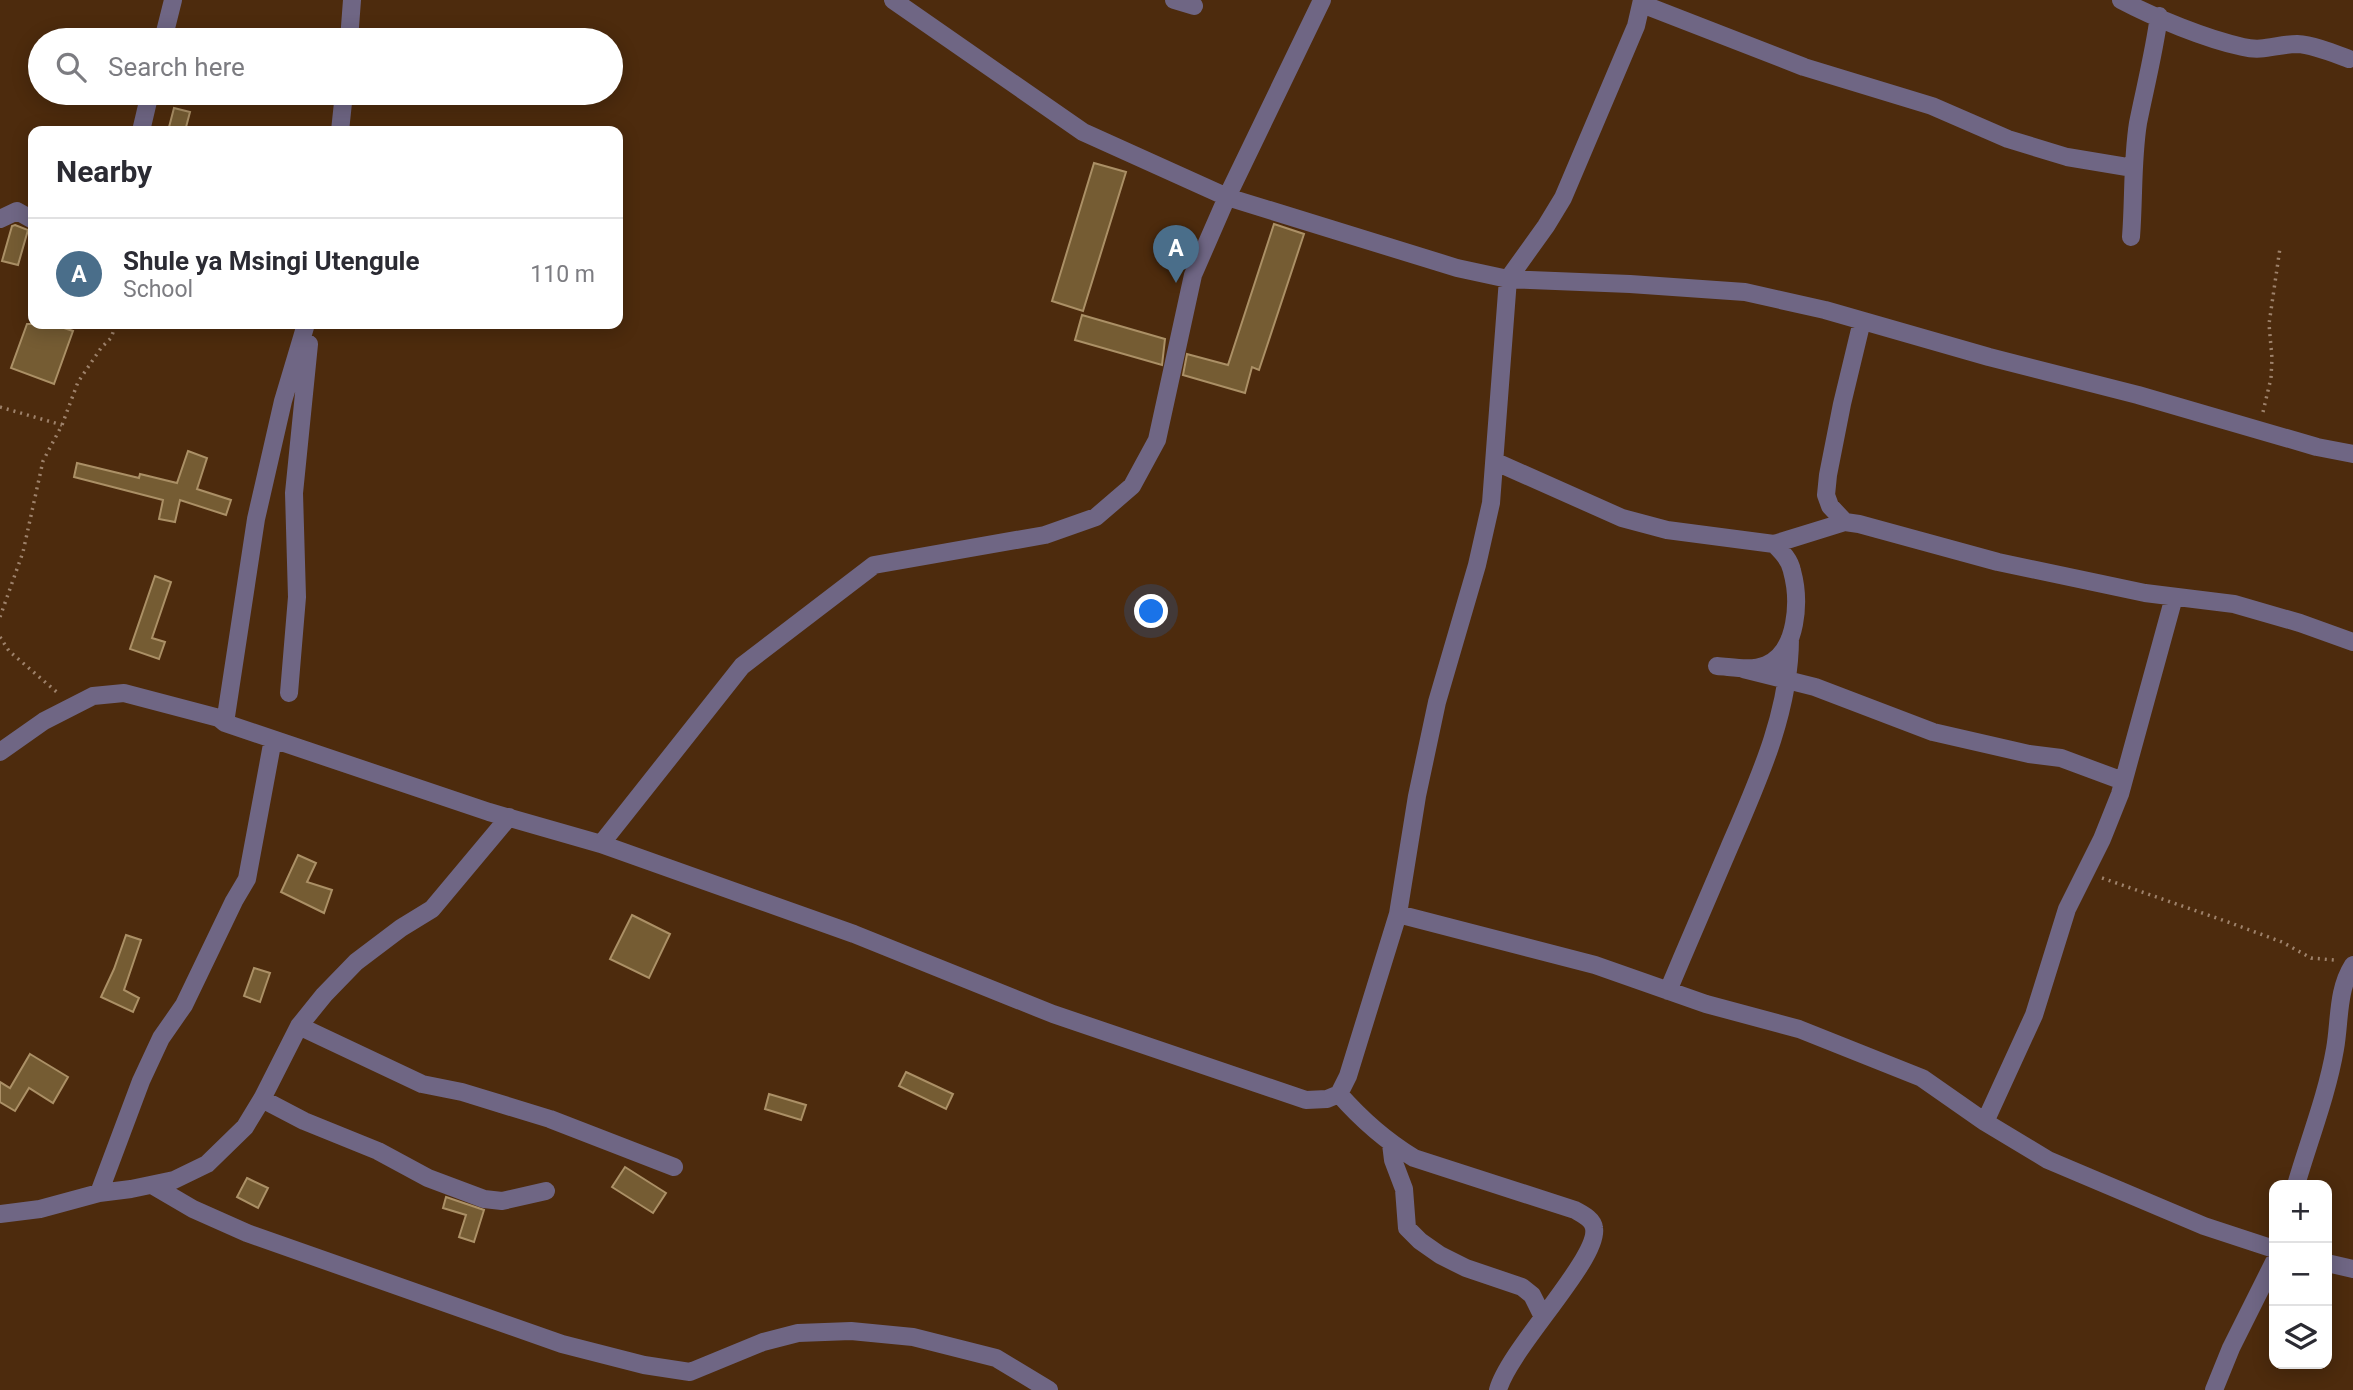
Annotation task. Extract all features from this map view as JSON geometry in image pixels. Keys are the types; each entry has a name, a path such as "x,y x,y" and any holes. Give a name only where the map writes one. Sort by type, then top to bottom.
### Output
{"street":[{"path":"166,28 173,0"},
{"path":"350,28 352,0"},
{"path":"893,0 1083,132 1227,197 1457,268 1508,279 1745,292 2138,395 2316,447 2353,454"},
{"path":"1174,0 1194,6"},
{"path":"601,844 743,666 874,565 1045,535 1096,517 1132,486 1157,440 1193,275 1227,197 1322,0"},
{"path":"2121,0 2158,10 2243,47 2265,50 2301,44 2349,59"},
{"path":"0,752 44,721 93,696 124,693 219,718 225,723 509,817 601,844 854,934 1053,1014 1306,1100 1327,1099 1339,1094 1348,1076 1398,914 1417,796 1437,702 1477,565 1491,503 1508,279 1563,198 1636,26 1642,2 1804,67 1932,106 2008,139 2067,157 2133,168"},
{"path":"2131,237 2133,168 2138,123 2158,10"},
{"path":"142,126 147,105"},
{"path":"341,126 343,105"},
{"path":"0,219 17,211 28,218"},
{"path":"1845,522 1830,506 1826,495 1862,321"},
{"path":"225,723 256,519 284,401 306,329"},
{"path":"289,693 297,597 293,494 308,329"},
{"path":"1496,462 1622,518 1667,530 1774,544 1845,522 1998,562 2145,593 2234,604 2353,642"},
{"path":"1668,990 1766,762 1788,680 1790,638 1796,602 1792,570 1786,557 1774,544"},
{"path":"1985,1122 2034,1015 2067,908 2102,839 2123,781 2174,597"},
{"path":"1744,669 1765,666 1777,659 1786,650 1790,638"},
{"path":"1717,666 1744,669 1815,687 1933,732 2029,754 2061,758 2123,781"},
{"path":"99,1193 156,1048 184,1005 247,879 273,739"},
{"path":"0,1214 40,1209 99,1193 174,1180 207,1164 244,1127 262,1099 299,1026 356,962 401,928 432,909 509,817"},
{"path":"1398,914 1595,965 1706,1004 1798,1030 1922,1078 1985,1122 2048,1160 2204,1226 2269,1247"},
{"path":"2297,1180 2335,1050 2341,1001 2346,978 2353,965"},
{"path":"299,1026 422,1084 462,1092 550,1119 674,1167"},
{"path":"1339,1094 1391,1144 1414,1158 1575,1210 1591,1222 1594,1229 1592,1245 1518,1351 1501,1379 1498,1390"},
{"path":"262,1099 304,1121 379,1151 428,1178 484,1199 502,1201 546,1191"},
{"path":"1391,1144 1393,1160 1404,1189 1407,1228 1440,1255 1466,1268 1522,1287 1532,1295 1543,1317"},
{"path":"152,1185 193,1209 247,1234 562,1343 644,1365 690,1372 763,1342 798,1333 851,1331 913,1337 996,1358 1049,1390"},
{"path":"2332,1264 2353,1269"},
{"path":"2214,1390 2231,1348 2269,1272"}],"path":[{"path":"2263,432 2262,416 2271,378 2269,324 2280,248"},
{"path":"0,617 23,552 43,461 62,425 78,382 111,338 114,329"},
{"path":"0,407 62,425"},
{"path":"0,638 9,651 38,678 74,706"},
{"path":"2083,872 2282,942 2311,958 2353,965"}],"building":[{"path":"174,108 190,112 186,126 169,126"},
{"path":"1094,163 1126,172 1083,311 1052,301"},
{"path":"1274,224 1304,234 1259,370 1252,367 1245,393 1183,375 1187,354 1228,365"},
{"path":"12,226 28,230 18,265 2,261"},
{"path":"1082,315 1165,339 1162,365 1075,340"},
{"path":"27,324 28,329 73,331 54,384 11,368"},
{"path":"188,451 207,458 197,489 231,500 226,515 180,500 175,522 159,519 163,500 74,477 77,463 139,478 140,474 177,483"},
{"path":"155,576 171,582 152,638 165,642 159,659 130,649"},
{"path":"298,855 316,863 307,882 332,890 324,913 281,892"},
{"path":"632,915 670,934 649,978 610,959"},
{"path":"126,935 141,940 124,990 139,998 133,1012 101,997"},
{"path":"254,968 270,973 260,1002 244,996"},
{"path":"30,1054 68,1077 53,1103 29,1088 15,1111 0,1102 0,1082 10,1088"},
{"path":"906,1072 953,1094 946,1109 899,1086"},
{"path":"769,1094 806,1105 801,1120 765,1109"},
{"path":"625,1167 666,1193 653,1213 612,1187"},
{"path":"247,1178 268,1188 258,1208 237,1197"},
{"path":"446,1197 484,1210 474,1242 459,1237 466,1215 443,1208"}],"place":[{"name":"Shule ya Msingi Utengule","path":"1176,283"}]}
